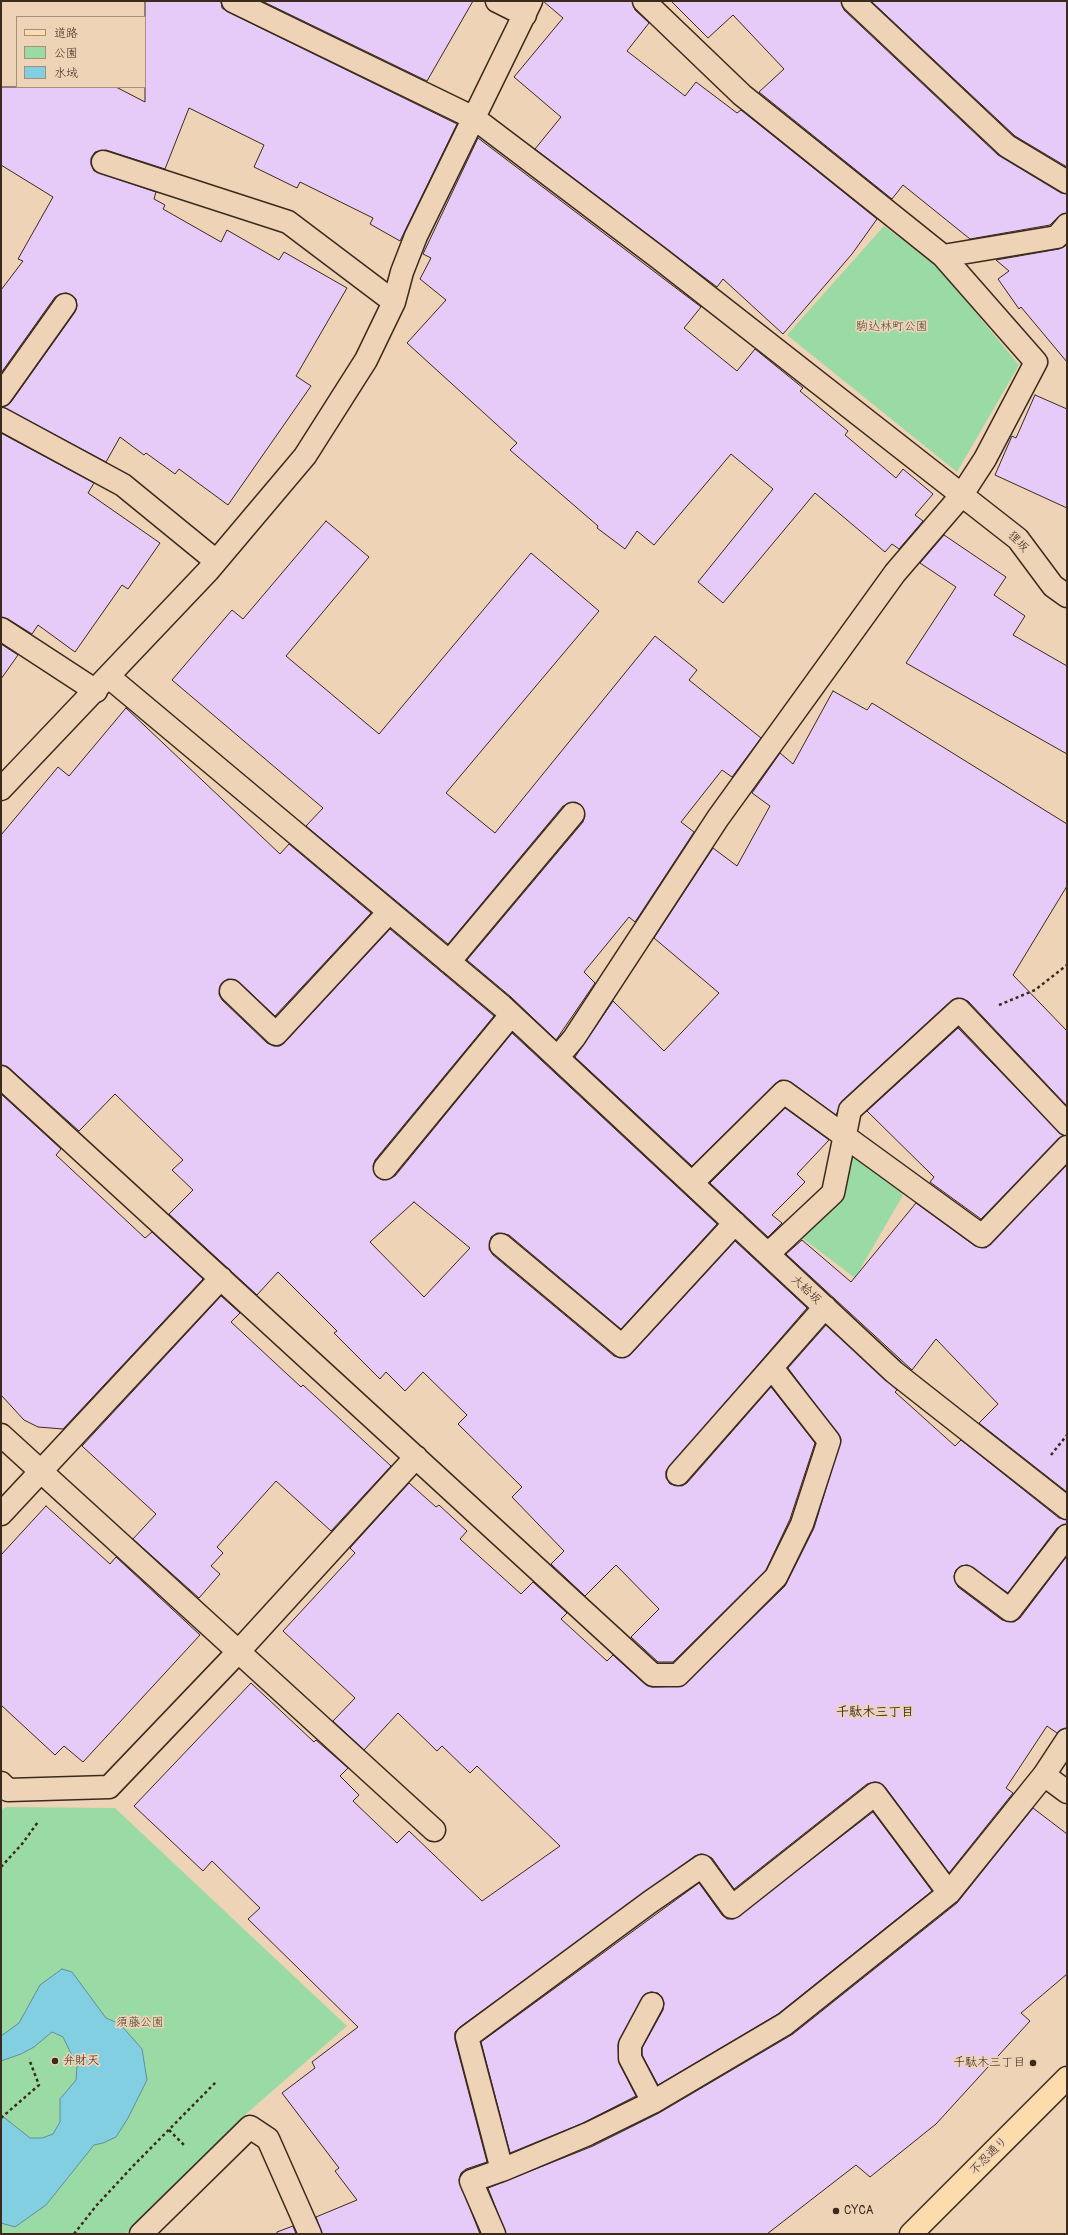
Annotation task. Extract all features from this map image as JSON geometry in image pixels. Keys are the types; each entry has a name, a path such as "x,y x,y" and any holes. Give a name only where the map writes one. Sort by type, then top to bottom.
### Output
{"main road":[{"name":"不忍通り","path":"911,2234 1067,2078"}],"street":[{"name":"狸坂","path":"234,1 474,118 659,258 961,496 1018,539 1053,586 1067,596"},
{"path":"1,789 102,684 216,561 305,456 366,360 394,302 402,272 416,236 528,8 497,1"},
{"path":"558,1057 574,1038 718,818 895,572 961,496 985,459 1036,362 943,256 742,95 644,1"},
{"path":"853,1 1007,146 1067,182"},
{"path":"103,162 288,222 394,302"},
{"path":"943,256 1057,237 1067,225"},
{"path":"1,395 65,306"},
{"path":"1,419 123,485 216,561"},
{"name":"大給坂","path":"1,629 102,684 389,912 511,1015 558,1057 894,1372 1067,1508"},
{"path":"448,962 573,814"},
{"path":"231,991 276,1034 389,912"},
{"path":"768,1254 833,1192 846,1137 850,1110 959,1010 1067,1124"},
{"path":"386,1168 511,1015"},
{"path":"1,1077 653,1675 678,1675 776,1577 802,1524 829,1441 772,1368"},
{"path":"692,1183 784,1092 982,1236 1067,1147"},
{"path":"501,1245 622,1346 735,1223"},
{"path":"1,1514 221,1278"},
{"path":"678,1474 825,1307"},
{"path":"1,1435 434,1830"},
{"path":"1,1783 8,1790 109,1787 239,1651 416,1457"},
{"path":"966,1577 1010,1610 1067,1536"},
{"path":"494,2234 471,2180 502,2170 588,2134 653,2102 786,2024 949,1893 1044,1775 1067,1740"},
{"path":"1044,1775 1067,1792"},
{"path":"502,2170 467,2037 650,1902 702,1866 732,1907 876,1794 949,1893"},
{"path":"652,2004 630,2045 630,2058 653,2102"},
{"path":"141,2234 250,2127 268,2139 310,2234"}],"path":[{"path":"968,1019 1035,990 1067,964"},
{"path":"1,1867 22,1844"},
{"path":"1,2118 39,2085 29,2059"},
{"path":"74,2234 96,2206 216,2082"},
{"path":"169,2130 187,2148"}],"green space":[{"name":"駒込林町公園","path":"884,226 937,266 1019,365 957,472 787,335"},
{"path":"848,1147 906,1190 855,1278 797,1234"},
{"name":"須藤公園","path":"5,1807 115,1808 347,2026 246,2114 125,2234 1,2234 1,1811"}],"water":[{"path":"62,1969 72,1972 106,2018 120,2024 142,2049 147,2080 128,2118 116,2137 94,2145 46,2205 15,2227 1,2223 1,2115 30,2138 42,2138 53,2134 60,2122 60,2099 76,2080 77,2066 63,2037 52,2032 34,2047 21,2054 1,2061 1,2036 19,2023 40,1985"}],"building":[{"path":"145,1 221,1 222,8 228,12 457,124 400,241 370,224 373,218 300,182 297,188 254,167 264,145 189,108 165,169 106,150 95,152 91,158 91,164 94,171 156,192 154,199 165,205 163,209 221,242 227,230 279,260 284,252 347,288 296,376 311,386 228,505 179,469 175,474 146,453 144,455 120,437 106,462 3,407 11,402 75,312 77,306 76,299 67,293 60,294 55,297 1,373 1,290 23,261 18,259 53,197 1,165 1,87 118,88 145,102"},
{"path":"262,1 473,1 427,81"},
{"path":"543,1 632,1 635,10 649,23 627,51 685,96 696,82 737,113 741,110 877,219 852,254 783,334 723,279 717,287 535,149 561,117 514,77 563,18"},
{"path":"671,1 841,1 844,10 998,155 1061,193 1067,194 1067,213 1058,217 1050,225 970,239 903,185 892,199 759,92 784,69 733,15 708,38"},
{"path":"871,1 1067,1 1067,167 1015,136"},
{"path":"478,138 701,307 684,328 737,371 755,349 803,388 800,391 848,431 845,435 896,478 903,469 933,494 915,515 923,521 899,549 892,544 885,552 815,493 723,603 698,582 773,489 731,454 654,545 637,531 625,549 597,528 598,526 510,450 517,443 407,343 446,300 420,279 431,258 423,254"},
{"path":"1067,245 1067,362 1021,307 1019,309 998,279 1009,271 996,260 1059,249"},
{"path":"1035,395 1067,409 1067,508 995,475 1012,436 1016,438"},
{"path":"1,433 94,483 88,493 160,543 128,589 122,585 75,652 38,625 32,634 8,619 1,617"},
{"path":"326,521 369,557 286,656 379,734 531,553 599,611 446,793 495,833 655,636 697,670 689,680 761,738 732,777 722,770 681,822 694,832 635,922 629,917 584,972 595,983 556,1040 511,997 467,960 583,822 585,816 581,805 575,802 563,806 448,944 306,826 323,808 172,680 232,610 243,619"},
{"path":"944,535 1006,577 994,595 1025,616 1013,635 1067,666 1067,754 906,663 956,587 920,563"},
{"path":"1,644 18,655 1,679"},
{"path":"833,691 867,710 872,703 1067,824 1067,886 1013,975 1067,1031 1067,1106 968,1001 957,998 951,1001 842,1101 836,1115 791,1082 780,1080 692,1166 575,1057 613,1001 664,1051 719,993 654,938 713,848 737,866 770,806 752,793 780,753 793,764"},
{"path":"126,708 280,854 289,844 371,913 275,1016 239,982 228,979 222,983 219,994 222,1000 267,1043 274,1046 280,1046 285,1042 390,929 494,1016 375,1160 373,1166 377,1177 383,1180 395,1176 512,1033 717,1224 621,1329 509,1235 497,1233 491,1237 489,1249 493,1255 614,1356 620,1358 631,1354 735,1241 807,1308 666,1471 666,1478 670,1484 682,1486 687,1483 771,1387 815,1443 790,1519 766,1570 673,1662 658,1662 631,1637 659,1609 616,1565 585,1596 551,1564 564,1551 512,1497 522,1487 458,1424 467,1415 423,1372 405,1391 386,1372 380,1379 334,1333 337,1331 278,1272 257,1295 169,1214 193,1190 172,1170 183,1160 115,1094 79,1131 9,1068 1,1065 1,835 58,767 69,776","holes":["414,1202 470,1248 424,1297 370,1242"]},
{"path":"958,1028 1063,1136 981,1219 930,1182 934,1177 867,1111"},
{"path":"1,1094 61,1149 56,1155 145,1238 152,1232 203,1279 63,1429 38,1427 24,1420 1,1395"},
{"path":"785,1108 829,1140 797,1174 805,1182 772,1215 782,1223 768,1237 710,1183"},
{"path":"1067,1165 1067,1492 979,1423 998,1404 936,1339 912,1370 786,1254 802,1240 851,1282 916,1203 975,1246 986,1248"},
{"path":"221,1296 240,1313 231,1322 301,1387 303,1385 391,1466 331,1531 276,1481 217,1547 223,1553 211,1566 220,1574 199,1598 133,1539 156,1514 82,1446"},
{"path":"826,1325 897,1390 895,1392 955,1446 961,1440 1059,1518 1067,1520 1067,1524 1057,1528 1008,1593 968,1565 961,1566 956,1570 954,1576 958,1587 1002,1620 1014,1622 1020,1618 1067,1556 1067,1728 1057,1733 1047,1726 1006,1788 1013,1793 949,1873 885,1787 880,1783 874,1782 867,1784 734,1889 712,1858 701,1854 695,1856 455,2032 455,2040 487,2162 466,2169 461,2173 459,2180 480,2234 322,2234 316,2217 357,2200 335,2171 339,2168 282,2093 315,2068 312,2062 358,2027 248,1919 260,1908 212,1861 203,1871 134,1806 251,1683 314,1742 316,1740 348,1768 340,1776 359,1795 353,1801 397,1843 409,1831 482,1901 560,1846 477,1766 470,1773 442,1746 437,1751 398,1713 364,1750 333,1721 355,1698 283,1631 355,1553 350,1548 409,1483 436,1507 439,1505 467,1531 460,1539 521,1594 533,1582 567,1613 561,1619 607,1661 613,1655 645,1684 652,1687 683,1686 785,1586 814,1528 841,1439 788,1368"},
{"path":"46,1506 110,1564 116,1557 200,1635 83,1762 64,1746 55,1755 1,1705 1,1555"},
{"path":"1033,1808 1067,1834 1067,1974 1021,2013 1030,2021 936,2124 870,2177 856,2165 767,2234 506,2234 488,2188 593,2146 659,2113 793,2034 957,1903"},
{"path":"873,1812 932,1891 778,2014 658,2085 642,2055 642,2048 663,2010 664,2003 662,1997 658,1993 651,1992 645,1994 618,2045 619,2063 636,2096 583,2123 510,2153 481,2042 699,1883 722,1915 727,1919 734,1919"},
{"path":"293,2226 296,2234 277,2234 277,2232"}],"place":[{"name":"弁財天","path":"55,2061"},
{"name":"千駄木三丁目","path":"1033,2063"},
{"name":"CYCA","path":"836,2211"}],"district":[{"name":"千駄木三丁目","path":"875,1713"}]}
